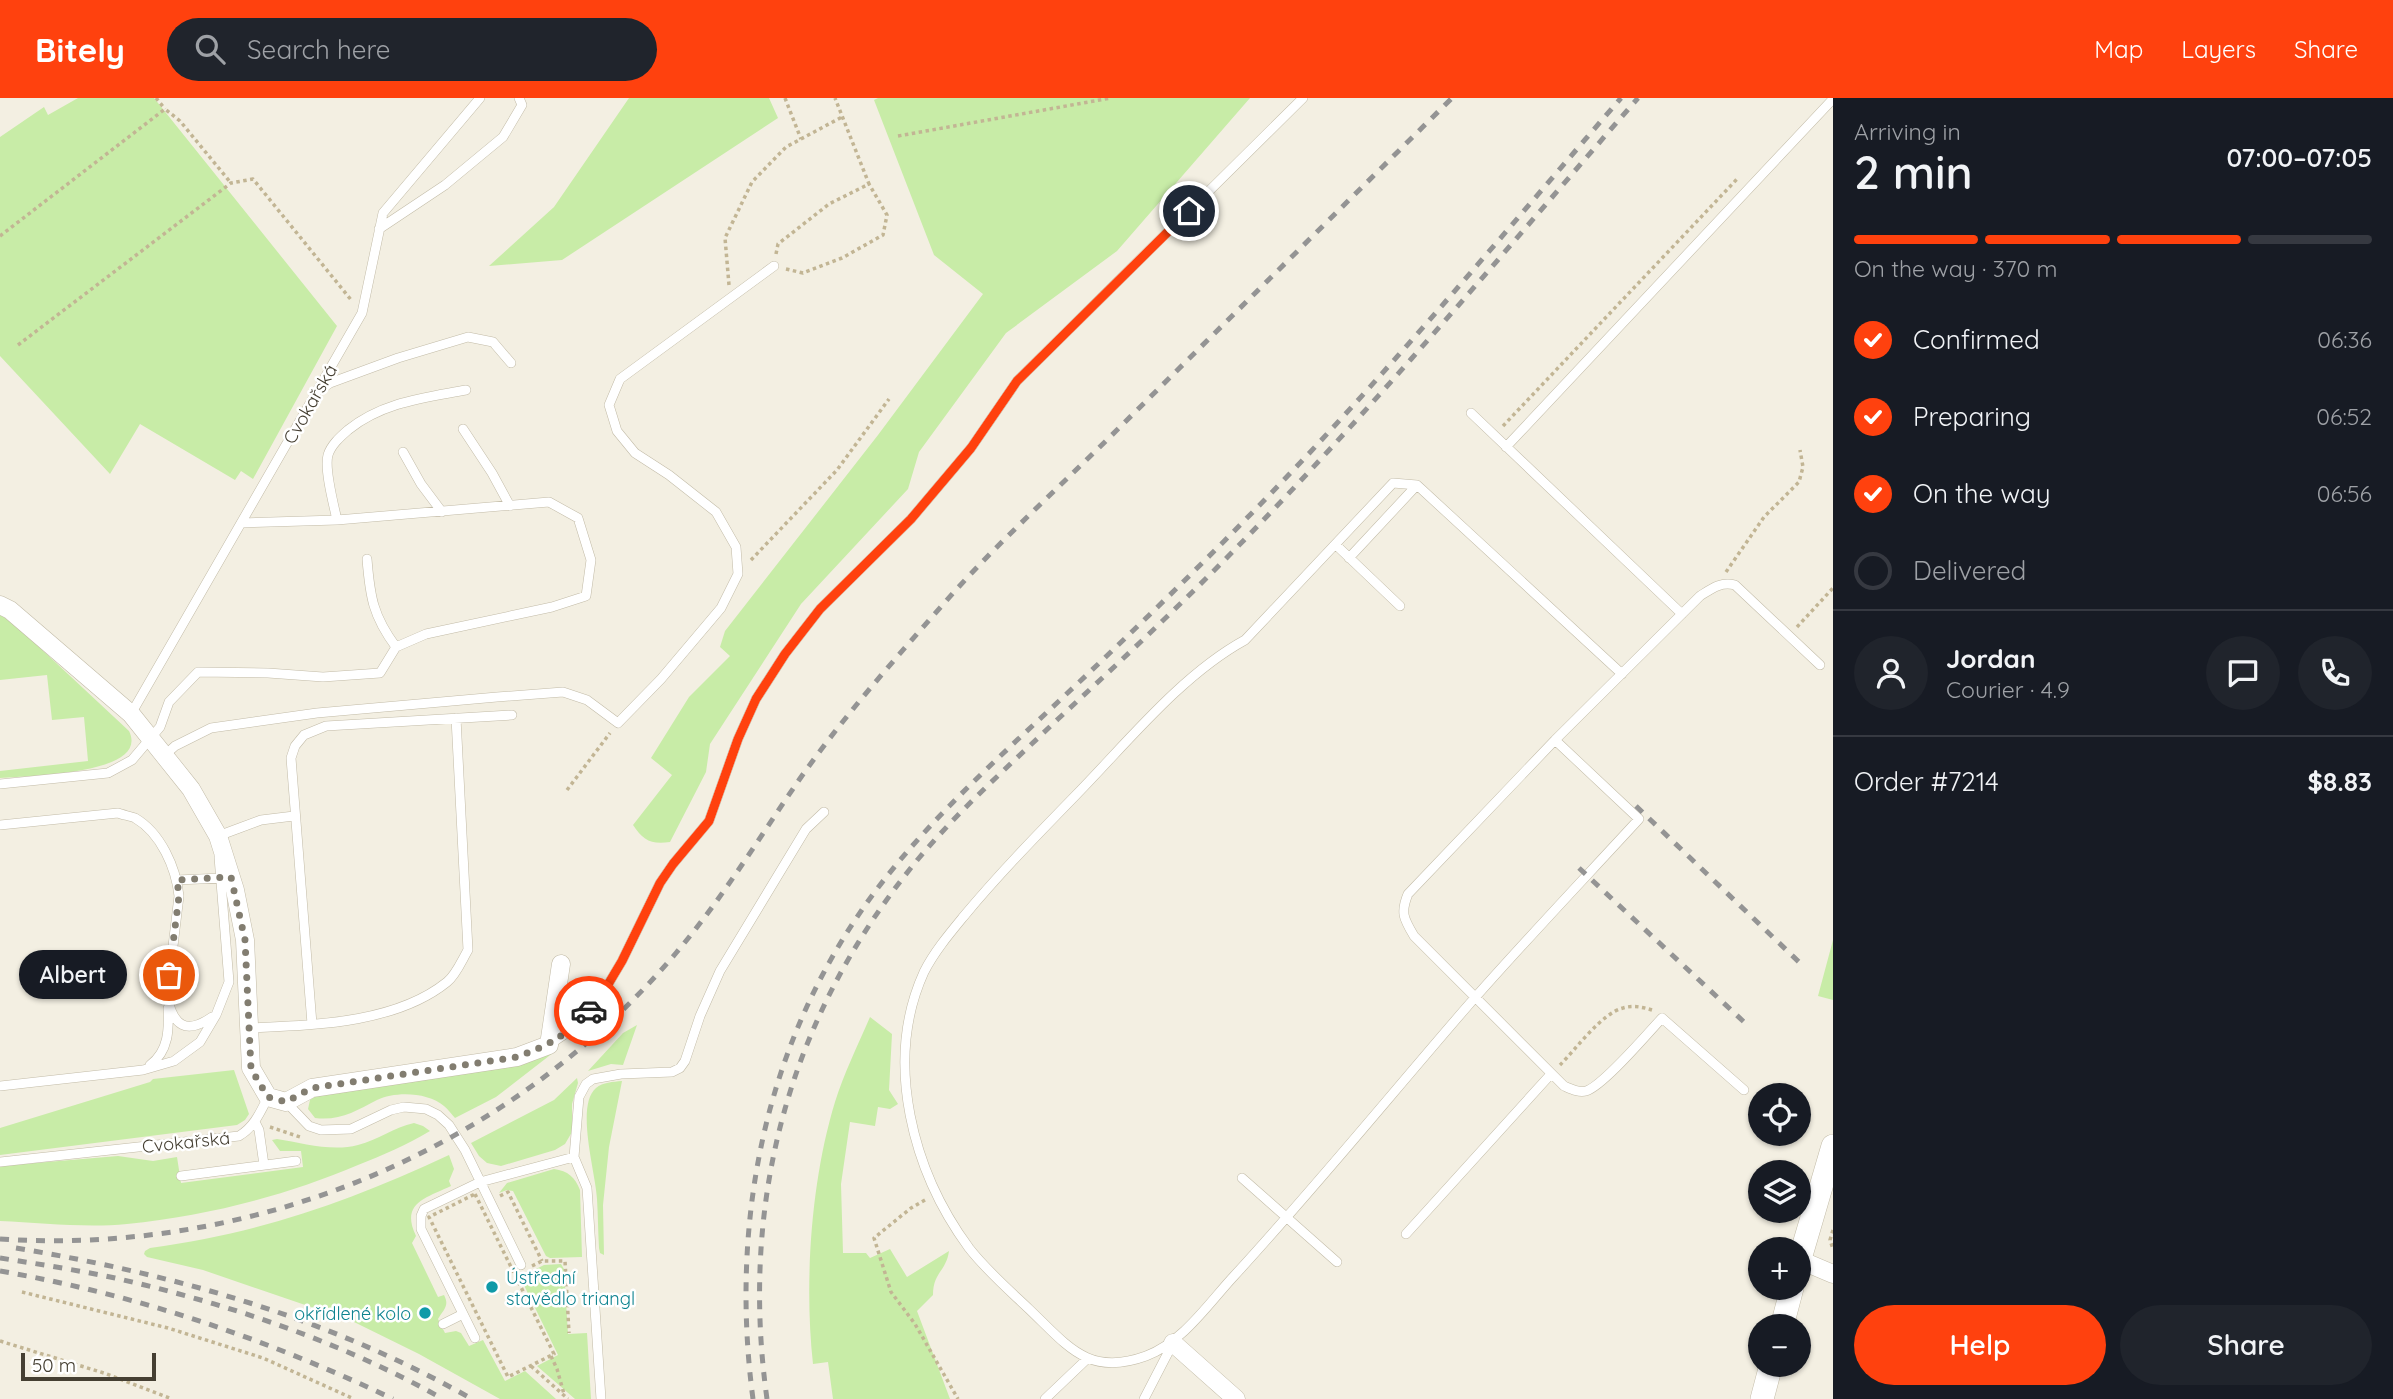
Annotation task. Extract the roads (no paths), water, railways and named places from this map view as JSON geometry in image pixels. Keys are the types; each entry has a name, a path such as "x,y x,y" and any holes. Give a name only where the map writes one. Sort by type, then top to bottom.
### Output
{"street":[{"path":"0,605 10,610 131,714 191,789 218,836 225,878 245,940 251,1069 268,1097 286,1102 312,1088 517,1057 549,1045 561,964"},
{"path":"1806,1237 1833,1146"},
{"path":"1811,1266 1833,1274"},
{"path":"1173,1343 1236,1399"},
{"path":"1762,1399 1768,1377"}],"lane":[{"name":"Cvokařská","path":"131,714 362,313 383,213 480,98"},
{"path":"379,229 445,185 503,137 523,106 519,98"},
{"path":"549,1045 571,1030 597,1003 622,961 660,883 709,821 738,739 756,699 785,654 820,609 911,519 971,448 1017,381 1303,98"},
{"path":"1506,447 1833,99"},
{"path":"165,755 175,746 211,728 317,713 562,692 587,700 618,723 661,679 721,608 738,574 736,548 716,512 670,475 635,453 617,431 609,405 620,379 774,266"},
{"path":"318,391 330,383 398,358 468,337 493,342 511,363"},
{"path":"337,520 327,457 338,438 364,418 395,404 467,390"},
{"path":"1471,413 1682,614"},
{"path":"463,429 510,506"},
{"path":"402,452 442,512"},
{"path":"1173,1343 1146,1356 1108,1365 1087,1359 1065,1343 1007,1289 971,1249 936,1193 912,1126 906,1087 906,1048 911,1016 925,969 945,940 1019,854 1174,694 1217,655 1245,640 1393,483 1416,485 1622,674"},
{"path":"1349,558 1416,485"},
{"path":"0,784 108,773 132,760 160,727 169,702 198,672 323,677 380,673 396,647 426,634 552,607 586,596 591,560 578,518 549,502 337,520 243,523"},
{"path":"1336,545 1400,606"},
{"path":"367,559 370,596 384,631 396,647"},
{"path":"1744,1090 1662,1018 1601,1081 1586,1091 1564,1087 1414,936 1405,920 1403,907 1409,894 1555,740 1700,596 1717,585 1735,585 1820,666"},
{"path":"312,1024 294,816 291,758 295,746 304,735 326,726 512,715"},
{"path":"248,1028 348,1021 412,1004 449,981 468,950 456,719"},
{"path":"1144,1399 1173,1343 1288,1218 1475,998 1639,819 1555,740"},
{"path":"601,1399 587,1188 575,1157 579,1097 586,1084 606,1076 672,1072 680,1069 720,971 806,828 824,812"},
{"path":"0,825 118,813 135,818 155,836 177,880 179,896 167,996 168,1024 165,1046 158,1059 143,1070"},
{"path":"218,836 261,820 294,816"},
{"path":"0,1086 143,1070 174,1061 200,1042 216,1014 229,982 225,878 177,880"},
{"path":"167,996 170,1011 177,1023 189,1027 201,1024 216,1014"},
{"path":"1406,1234 1551,1074"},
{"path":"264,1165 256,1122 268,1097"},
{"path":"286,1102 309,1126 321,1130 351,1129 391,1110 404,1107 426,1109 438,1115 449,1125 465,1150 480,1182 485,1202 521,1265"},
{"name":"Cvokařská","path":"0,1162 239,1136 256,1122"},
{"path":"475,1338 420,1222 424,1209 462,1196 480,1182 575,1157"},
{"path":"181,1176 296,1161"},
{"path":"1242,1178 1337,1262"},
{"path":"443,1324 463,1314"},
{"path":"1045,1399 1087,1359"}],"railway":[{"path":"0,1239 96,1240 190,1229 283,1208 372,1176 457,1134 536,1083 610,1022 676,953 725,890 833,734 967,578 1452,98"},
{"path":"753,1399 747,1331 747,1264 752,1197 764,1132 783,1068 807,1005 839,946 877,889 897,863 987,768 1177,588 1343,417 1621,98"},
{"path":"767,1399 760,1325 761,1252 769,1181 784,1112 807,1045 837,980 874,918 919,858 952,822 1177,607 1297,485 1445,321 1638,98"},
{"path":"1636,806 1800,963"},
{"path":"1579,868 1744,1022"},
{"path":"16,1248 135,1272 251,1303 363,1345 472,1399"},
{"path":"0,1258 115,1278 242,1313 365,1360 443,1399"},
{"path":"0,1271 152,1306 250,1338 393,1399"},
{"path":"420,1315 430,1310"}],"place":[{"name":"Albert","path":"169,975"},
{"name":"Ústřední stavědlo triangl","path":"492,1287"},
{"name":"okřídlené kolo","path":"425,1313"}]}
